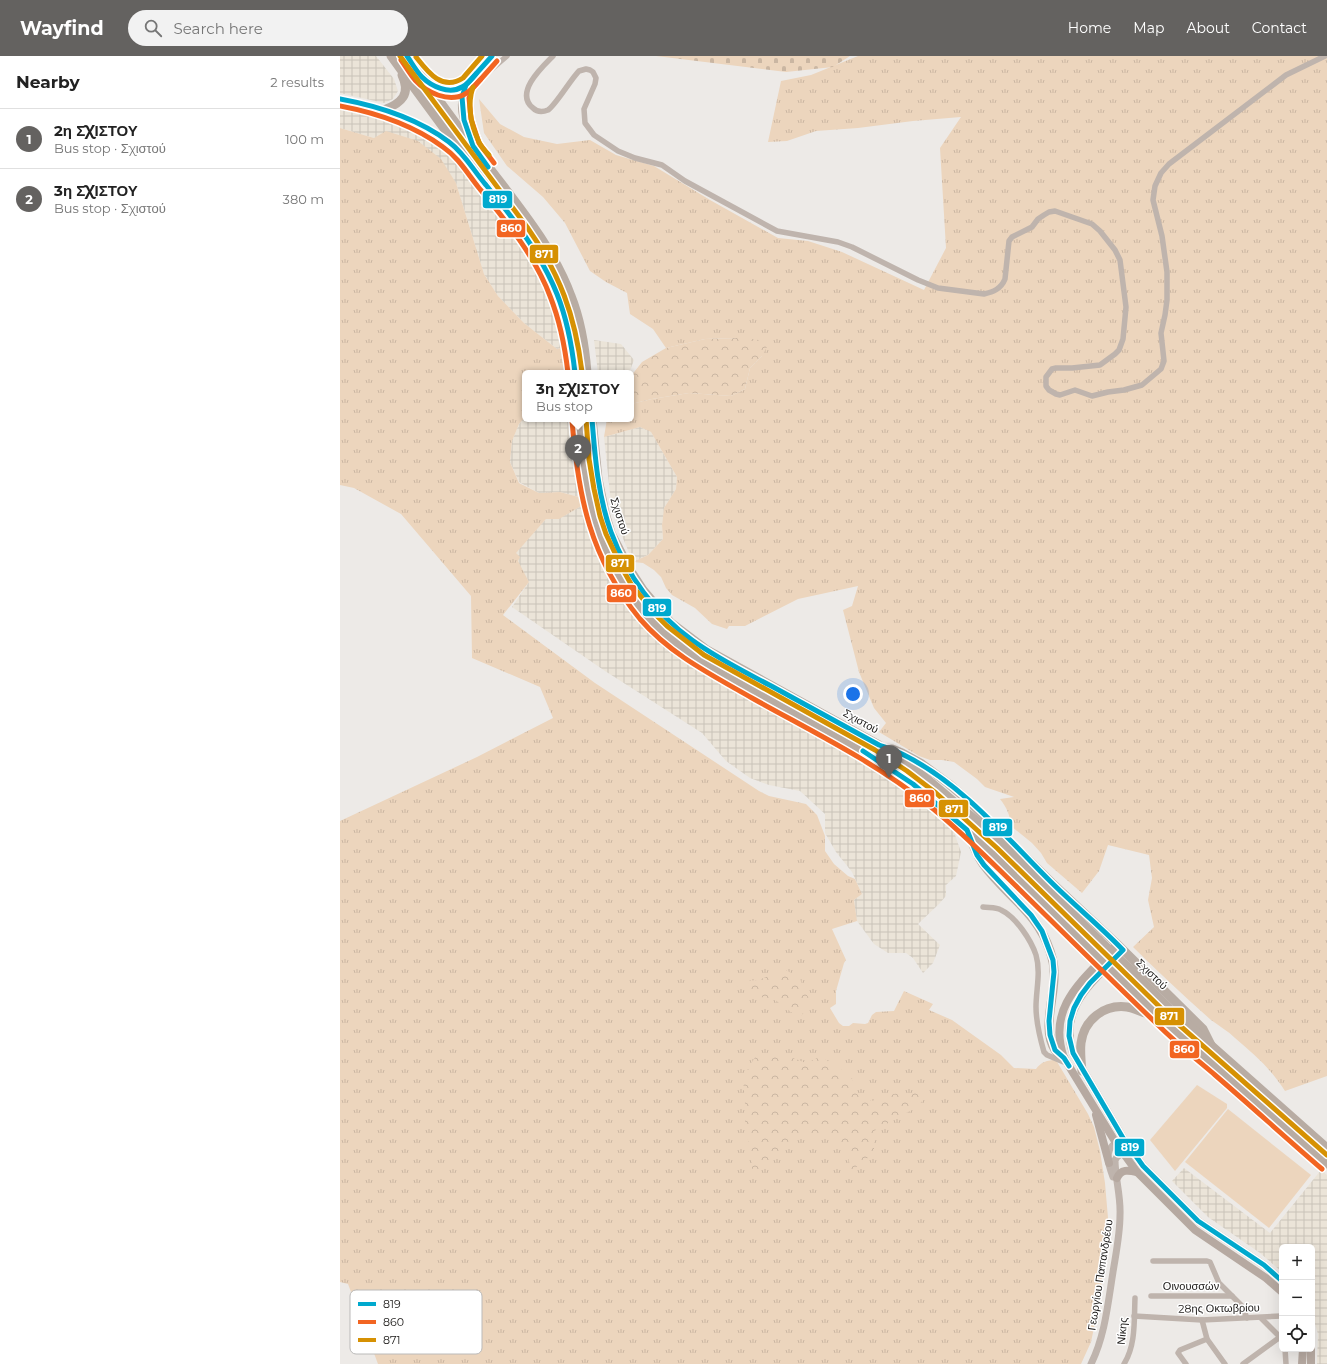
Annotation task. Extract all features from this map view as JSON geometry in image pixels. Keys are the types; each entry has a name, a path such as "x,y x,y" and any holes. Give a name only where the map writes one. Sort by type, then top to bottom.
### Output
{"main road":[{"path":"391,56 462,154 525,237 545,268 567,324 575,370"},
{"path":"407,56 535,229 556,261 572,297 579,320 584,344 587,370"},
{"path":"384,110 400,101 405,94 406,88 397,64"},
{"path":"466,85 462,97 463,112 473,146"},
{"path":"579,422 585,481 599,537 620,578 632,597 661,631 700,661 872,756 932,799 967,830 1164,1021 1327,1164"},
{"name":"Σχιστού","path":"592,422 598,479 602,502 611,533 642,590 676,626 707,650 879,745 921,774 962,808 1001,844 1169,1008 1327,1148"},
{"path":"879,745 895,750 912,758 949,784 987,818 1202,1029 1211,1045"},
{"path":"967,830 977,855 984,865 1031,915 1045,937 1053,960 1054,972 1049,1021 1050,1035 1055,1050 1066,1061"},
{"path":"1120,947 1073,990 1065,1005 1059,1033 1060,1045 1066,1061 1122,1153 1137,1172 1195,1230 1262,1275 1279,1289"},
{"path":"1120,947 1075,1003 1069,1027 1070,1044 1073,1053 1082,1071 1123,1138 1143,1166 1198,1221 1264,1266 1281,1280"},
{"path":"1082,1071 1081,1049 1084,1033 1086,1026 1098,1014 1110,1008 1127,1007 1164,1021"},
{"path":"1092,1103 1109,1163"},
{"path":"1117,1178 1121,1172 1125,1170 1137,1172"},
{"path":"1302,1364 1303,1352"},
{"path":"1310,1364 1311,1352"}],"street":[{"path":"422,77 436,86 448,90 457,90 466,85 492,56"},
{"path":"472,78 486,74 507,56"},
{"path":"553,56 535,74 530,83 527,94 529,103 534,110 543,111 551,108 579,71 586,69 590,70 595,75 596,81 584,109 585,122 594,135 610,146 626,155 662,164 685,181 777,231 852,246 918,280 938,288 984,294 1000,287 1005,279 1007,247 1009,241 1012,237 1032,227 1038,219 1049,212 1060,212 1092,224 1105,237 1115,250 1120,260 1126,307 1123,339 1119,350 1100,365 1092,367 1056,368 1048,373 1045,381 1049,390 1056,394 1060,395 1075,390 1092,396 1142,385 1160,369 1164,361 1161,333 1166,315 1167,272 1162,236 1153,200 1155,186 1161,173 1169,164 1286,75 1325,56"},
{"path":"340,99 402,116 443,138 462,154"},
{"path":"983,907 1000,909 1011,916 1021,928 1029,942 1036,955 1038,968 1037,1018 1044,1052 1046,1055 1066,1061"},
{"path":"1109,1163 1109,1149 1111,1145 1116,1143"},
{"name":"Γεωργίου Παπανδρέου","path":"1091,1364 1096,1355 1102,1334 1118,1241 1120,1203 1115,1160 1116,1157 1122,1153"},
{"name":"Γεωργίου Παπανδρέου","path":"1109,1163 1118,1188"},
{"path":"1153,1261 1207,1260 1212,1265 1219,1283 1242,1306 1247,1318"},
{"name":"Οινουσσών","path":"1151,1296 1232,1296"},
{"name":"Νίκης","path":"1124,1364 1130,1354 1132,1344 1135,1298"},
{"name":"28ης Οκτωβρίου","path":"1134,1316 1202,1320 1279,1316"},
{"path":"1260,1318 1279,1337"},
{"path":"1202,1320 1207,1339 1225,1364"},
{"path":"1186,1364 1178,1353 1180,1350 1207,1339"},
{"path":"1243,1364 1279,1340"},
{"path":"1285,1352 1286,1364"}],"shaded area":[{"path":"340,56 376,56 394,79 398,91 393,99 384,103 340,93"},
{"path":"340,106 358,108 406,125 440,143 461,162 487,194 532,256 550,290 561,316 567,346 557,349 524,323 498,296 484,274 456,183 374,138 340,128"},
{"path":"594,340 621,344 634,360 630,370 598,370"},
{"path":"522,420 522,422 574,422 580,473 579,497 560,492 539,493 519,482 510,462 512,441"},
{"path":"640,427 651,432 677,477 676,489 664,508 662,525 663,539 648,555 633,562 619,529 611,503 604,437"},
{"path":"583,505 592,535 607,567 627,604 651,634 678,656 716,681 800,725 868,764 920,801 953,829 961,852 956,876 946,885 946,896 918,924 940,945 933,963 923,973 913,958 906,953 888,953 874,944 857,921 854,900 862,894 852,872 836,852 825,833 825,814 800,791 769,785 750,778 726,761 702,733 605,671 512,607 529,582 519,565 515,553 546,519 559,518"},
{"path":"1184,1168 1270,1233 1321,1170 1327,1175 1327,1364 1317,1364 1318,1334 1315,1324 1315,1244 1279,1244 1279,1269 1260,1253 1208,1217 1172,1181"}],"green space":[{"path":"656,56 850,56 833,67 786,72"},
{"path":"858,56 1327,56 1327,1076 1285,1091 1256,1056 1211,1020 1133,947 1154,927 1148,900 1152,878 1149,855 1108,845 1099,871 1082,893 1047,863 1032,843 1011,826 1008,812 1000,799 1014,797 985,787 977,779 954,762 930,760 919,756 879,732 886,723 874,708 859,672 843,610 852,606 858,586 798,599 745,626 729,626 727,629 712,624 695,608 672,595 666,588 661,577 654,570 643,563 633,562 648,555 663,539 662,525 664,508 676,489 677,477 651,432 640,427 604,437 606,422 634,422 634,403 652,399 689,393 731,396 745,389 750,368 762,356 737,338 705,339 666,348 653,329 630,314 627,293 606,282 590,271 565,223 543,197 507,166 484,133 479,99 500,124 524,137 557,144 590,140 616,155 654,166 710,200 778,238 808,241 842,252 924,290 946,248 940,148 961,117 816,131 787,141 768,142 781,81 811,75"},
{"path":"340,128 374,138 386,131 418,141 441,159 456,183 484,274 498,296 524,323 557,349 567,346 569,370 522,370 522,420 512,441 510,462 519,483 539,493 560,492 579,497 583,505 559,519 546,519 516,553 520,557 518,561 529,582 503,615 595,683 759,791 769,796 806,804 817,815 825,836 825,851 834,864 848,876 855,879 862,894 854,900 857,921 832,929 846,960 836,991 836,1004 830,1008 839,1023 843,1026 849,1026 853,1023 865,1024 868,1023 872,1015 876,1012 894,1011 904,991 933,1004 929,1010 952,1020 1001,1055 1014,1068 1036,1069 1044,1062 1056,1060 1094,1127 1100,1151 1105,1183 1108,1218 1100,1299 1091,1342 1081,1364 378,1364 374,1354 482,1354 482,1290 350,1290 348,1284 340,1282 340,821 477,757 553,718 540,687 472,658 471,596 401,514 354,488 340,485"},
{"path":"737,338 770,341 762,356 750,368 745,389 731,396 689,393 634,403 634,372 642,362 666,348 705,339"},
{"path":"784,969 800,978 803,989 812,1003 799,1018 774,999 753,996 736,985 744,981 759,980"},
{"path":"757,1054 782,1054 806,1063 822,1056 831,1064 851,1075 857,1094 872,1101 897,1093 929,1093 917,1107 874,1131 874,1153 851,1171 844,1149 839,1143 825,1137 793,1136 776,1157 752,1174 752,1156 745,1128 743,1077"},
{"path":"1197,1085 1227,1104 1227,1108 1175,1171 1150,1140"},
{"path":"1228,1109 1311,1175 1269,1228 1185,1162"}],"transit line":[{"name":"871","path":"400,56 527,227 549,261 570,313 582,370"},
{"name":"819","path":"407,56 422,77 435,86 446,90 462,87 476,74"},
{"name":"871","path":"416,57 436,78 448,83 455,82 463,78 482,56"},
{"name":"819","path":"488,167 473,146 464,120 462,97 466,85 492,56"},
{"name":"860","path":"401,60 413,78 420,85 432,93 445,97 459,97 472,89 481,79"},
{"name":"860","path":"494,163 479,143 471,119 469,98 472,89 497,61"},
{"name":"871","path":"473,87 470,101 472,122 480,144 489,155"},
{"name":"819","path":"340,99 383,109 424,126 449,142 464,157 526,237 543,265 561,303 571,343 575,370"},
{"name":"860","path":"340,106 381,116 407,126 449,151 458,161 519,239 544,281 557,315 564,344 568,370"},
{"name":"860","path":"572,422 578,475 583,500 598,549 609,573 623,596 652,632 679,654 693,663 722,681 863,760 926,803 974,845 1171,1037 1322,1169"},
{"name":"871","path":"586,422 589,459 594,489 606,534 631,584 654,613 667,626 704,655 875,750 907,771 936,793 997,848 1169,1016 1327,1155"},
{"name":"819","path":"592,422 600,490 611,532 625,563 634,578 654,605 666,618 692,640 722,660 879,745 904,755 945,781 982,812 1068,899 1123,950 1090,983 1074,1008 1070,1021 1069,1036 1073,1053 1123,1138 1143,1166 1198,1221 1264,1265 1281,1280"},
{"name":"819","path":"863,751 913,784 967,830 977,855 984,865 1031,915 1042,931 1053,960 1054,972 1049,1021 1050,1035 1055,1050 1064,1058 1069,1066"}],"place":[{"name":"3η ΣΧΙΣΤΟΥ","path":"578,468"},
{"name":"2η ΣΧΙΣΤΟΥ","path":"889,778"}]}
